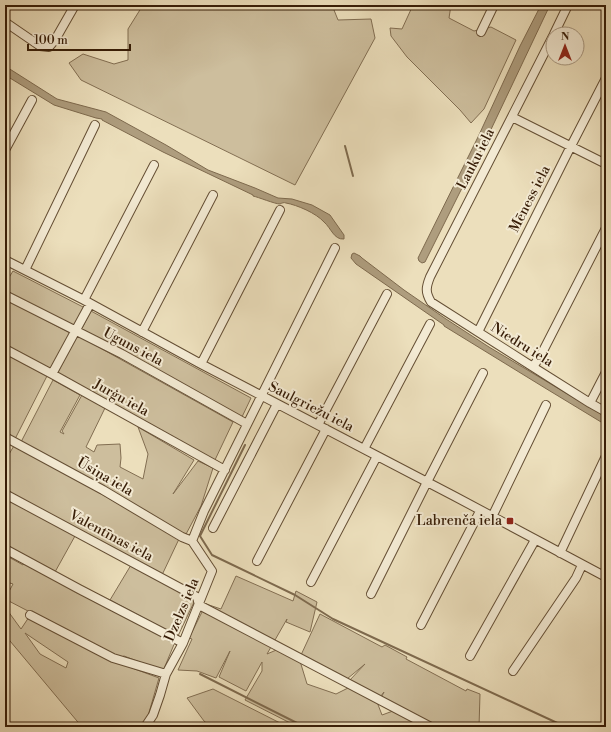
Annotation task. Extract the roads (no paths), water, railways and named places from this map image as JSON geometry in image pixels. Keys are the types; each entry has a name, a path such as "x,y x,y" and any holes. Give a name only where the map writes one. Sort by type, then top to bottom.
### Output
{"street":[{"path":"5,22 40,46 49,47 55,40 75,5"},
{"path":"481,32 494,5"},
{"name":"Lauku iela","path":"558,26 568,5"},
{"name":"Lauku iela","path":"427,296 427,286 430,276 545,51"},
{"name":"Mēness iela","path":"478,332 606,78"},
{"path":"5,150 32,100"},
{"path":"512,117 606,164"},
{"path":"24,270 95,125"},
{"path":"52,374 76,332 87,302 154,165"},
{"path":"142,332 213,195"},
{"path":"200,364 280,210"},
{"path":"533,367 542,354 606,228"},
{"path":"192,541 204,512 335,248"},
{"name":"Saulgriežu iela","path":"5,260 606,577"},
{"path":"257,561 387,294"},
{"name":"Uguns iela","path":"5,295 122,354 247,424"},
{"name":"Niedru iela","path":"427,296 431,302 606,412"},
{"path":"364,449 430,324"},
{"name":"Jurģu iela","path":"5,349 225,470"},
{"path":"590,403 606,372"},
{"path":"371,594 483,373"},
{"path":"213,528 277,404"},
{"path":"492,517 546,405"},
{"name":"Ūsiņa iela","path":"5,437 103,490 182,538 192,541"},
{"path":"311,582 376,456"},
{"path":"560,553 606,456"},
{"name":"Valentīnas iela","path":"5,494 197,597 198,605"},
{"path":"421,625 480,510"},
{"path":"470,656 535,540"},
{"name":"Dzelzs iela","path":"145,727 153,715 166,674 183,643 212,571 192,541"},
{"path":"5,549 183,643"},
{"path":"513,671 576,578 582,565"},
{"path":"198,605 431,727"},
{"path":"30,615 113,658 166,674"}],"waterway":[{"path":"345,146 353,176"},
{"path":"245,445 200,536 212,555 295,595 333,619 566,727"},
{"path":"200,674 305,727"}],"place":[{"name":"Labrenča iela","path":"510,521"}]}
